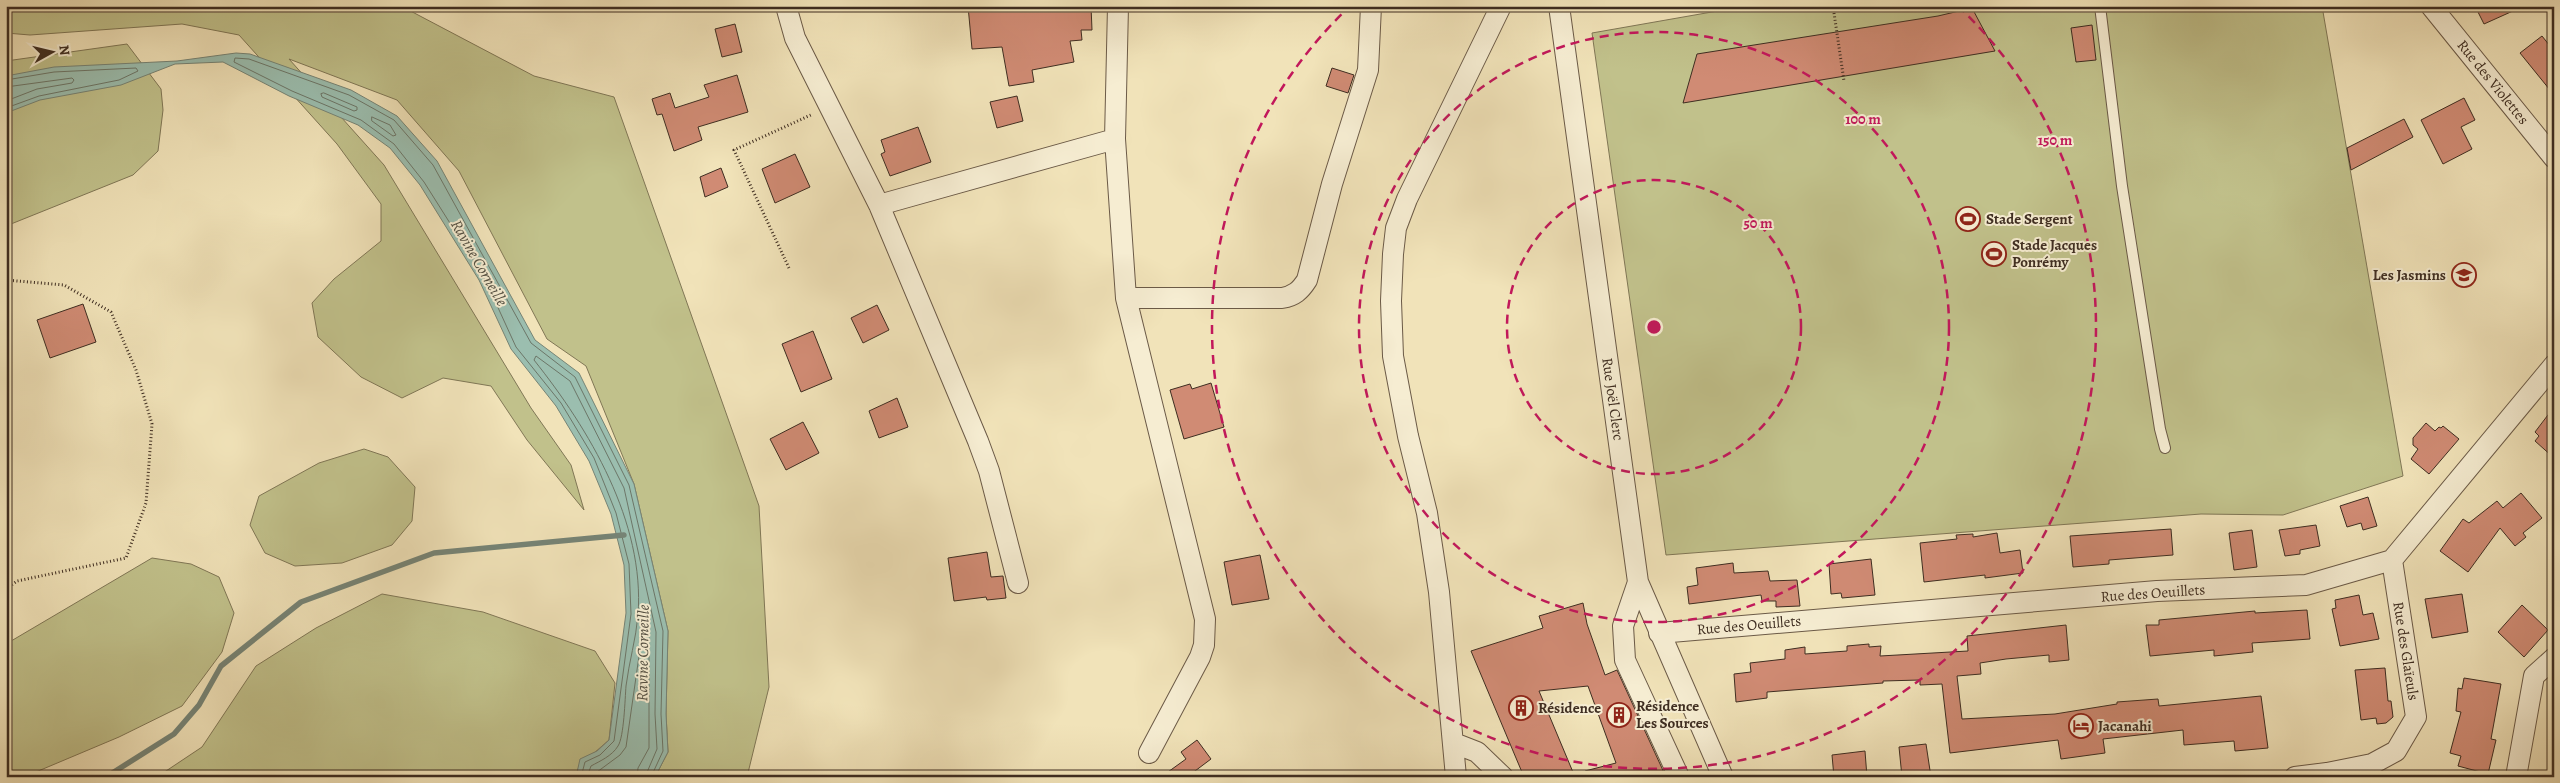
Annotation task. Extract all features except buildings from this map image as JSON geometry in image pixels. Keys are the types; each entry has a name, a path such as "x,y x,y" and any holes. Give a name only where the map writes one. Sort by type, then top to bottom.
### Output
{"street":[{"path":"786,6 795,38 828,107 879,205 978,441 989,471 1018,583"},
{"path":"1118,6 1115,138 1126,298 1205,619 1206,633 1200,657 1149,753"},
{"path":"1126,298 1282,298 1291,296 1301,290 1307,280 1332,184 1364,85 1370,49 1371,6"},
{"path":"1456,777 1439,592 1428,522 1408,436 1393,356 1391,301 1393,254 1396,228 1407,199 1502,6"},
{"name":"Rue Joël Clerc","path":"1559,6 1638,582 1723,777"},
{"name":"Rue des Violettes","path":"2432,6 2554,158"},
{"path":"879,205 1115,138"},
{"path":"2392,560 2554,365"},
{"name":"Rue des Oeuillets","path":"1659,633 2157,591 2306,585 2392,560"},
{"name":"Rue des Glaïeuls","path":"2295,777 2372,764 2396,751 2416,717 2392,560"},
{"path":"1638,582 1624,626 1625,660 1679,777"},
{"path":"2516,777 2534,676 2554,658"},
{"path":"1454,743 1477,752 1504,777"}],"lane":[{"path":"2100,6 2122,186 2160,429 2165,448"}],"path":[{"path":"1833,6 1844,81"},
{"path":"789,268 734,150 828,107"},
{"path":"6,280 64,285 111,312 136,370 152,424 146,503 126,558 17,581 6,589"}],"green space":[{"path":"6,6 401,6 534,76 614,97 759,506 769,687 747,777 655,777 668,752 666,714 668,631 634,484 586,366 547,339 459,171 397,100 289,59 384,165 531,408 571,465 584,510 527,440 491,386 443,378 402,398 361,377 318,337 312,303 334,279 381,241 381,204 337,144 239,35 182,24 30,35 6,33"},
{"name":"Stade Jacques Ponrémy","path":"1746,6 2322,6 2403,476 2283,515 2201,514 1666,555 1592,33"},
{"path":"127,44 161,89 163,110 158,151 133,175 6,226 6,61"},
{"path":"364,449 388,457 415,487 412,521 392,545 342,563 295,566 265,553 250,525 259,496 319,463"},
{"path":"152,558 191,564 219,577 234,613 222,652 182,706 119,737 24,777 6,777 6,644"},
{"path":"382,594 483,612 595,651 615,683 609,740 579,766 576,777 157,777 202,747 256,666 316,628"}],"water":[{"name":"Ravine Corneille","path":"236,53 250,54 351,90 397,116 437,161 535,340 579,373 634,484 668,631 666,714 668,752 655,777 576,777 580,759 597,751 609,740 626,613 624,565 611,514 589,461 556,406 511,349 479,280 420,185 390,148 358,125 289,96 223,62 175,64 121,85 40,100 6,113 6,76 54,67 177,61"}],"waterway":[{"path":"106,777 174,734 199,705 221,666 301,602 434,553 624,535"}],"place":[{"name":"Stade Sergent","path":"1968,219"},
{"name":"Stade Jacques Ponrémy","path":"1994,254"},
{"name":"Les Jasmins","path":"2464,275"},
{"name":"Résidence","path":"1521,708"},
{"name":"Résidence Les Sources","path":"1619,715"},
{"name":"Jacanahi","path":"2081,726"}]}
